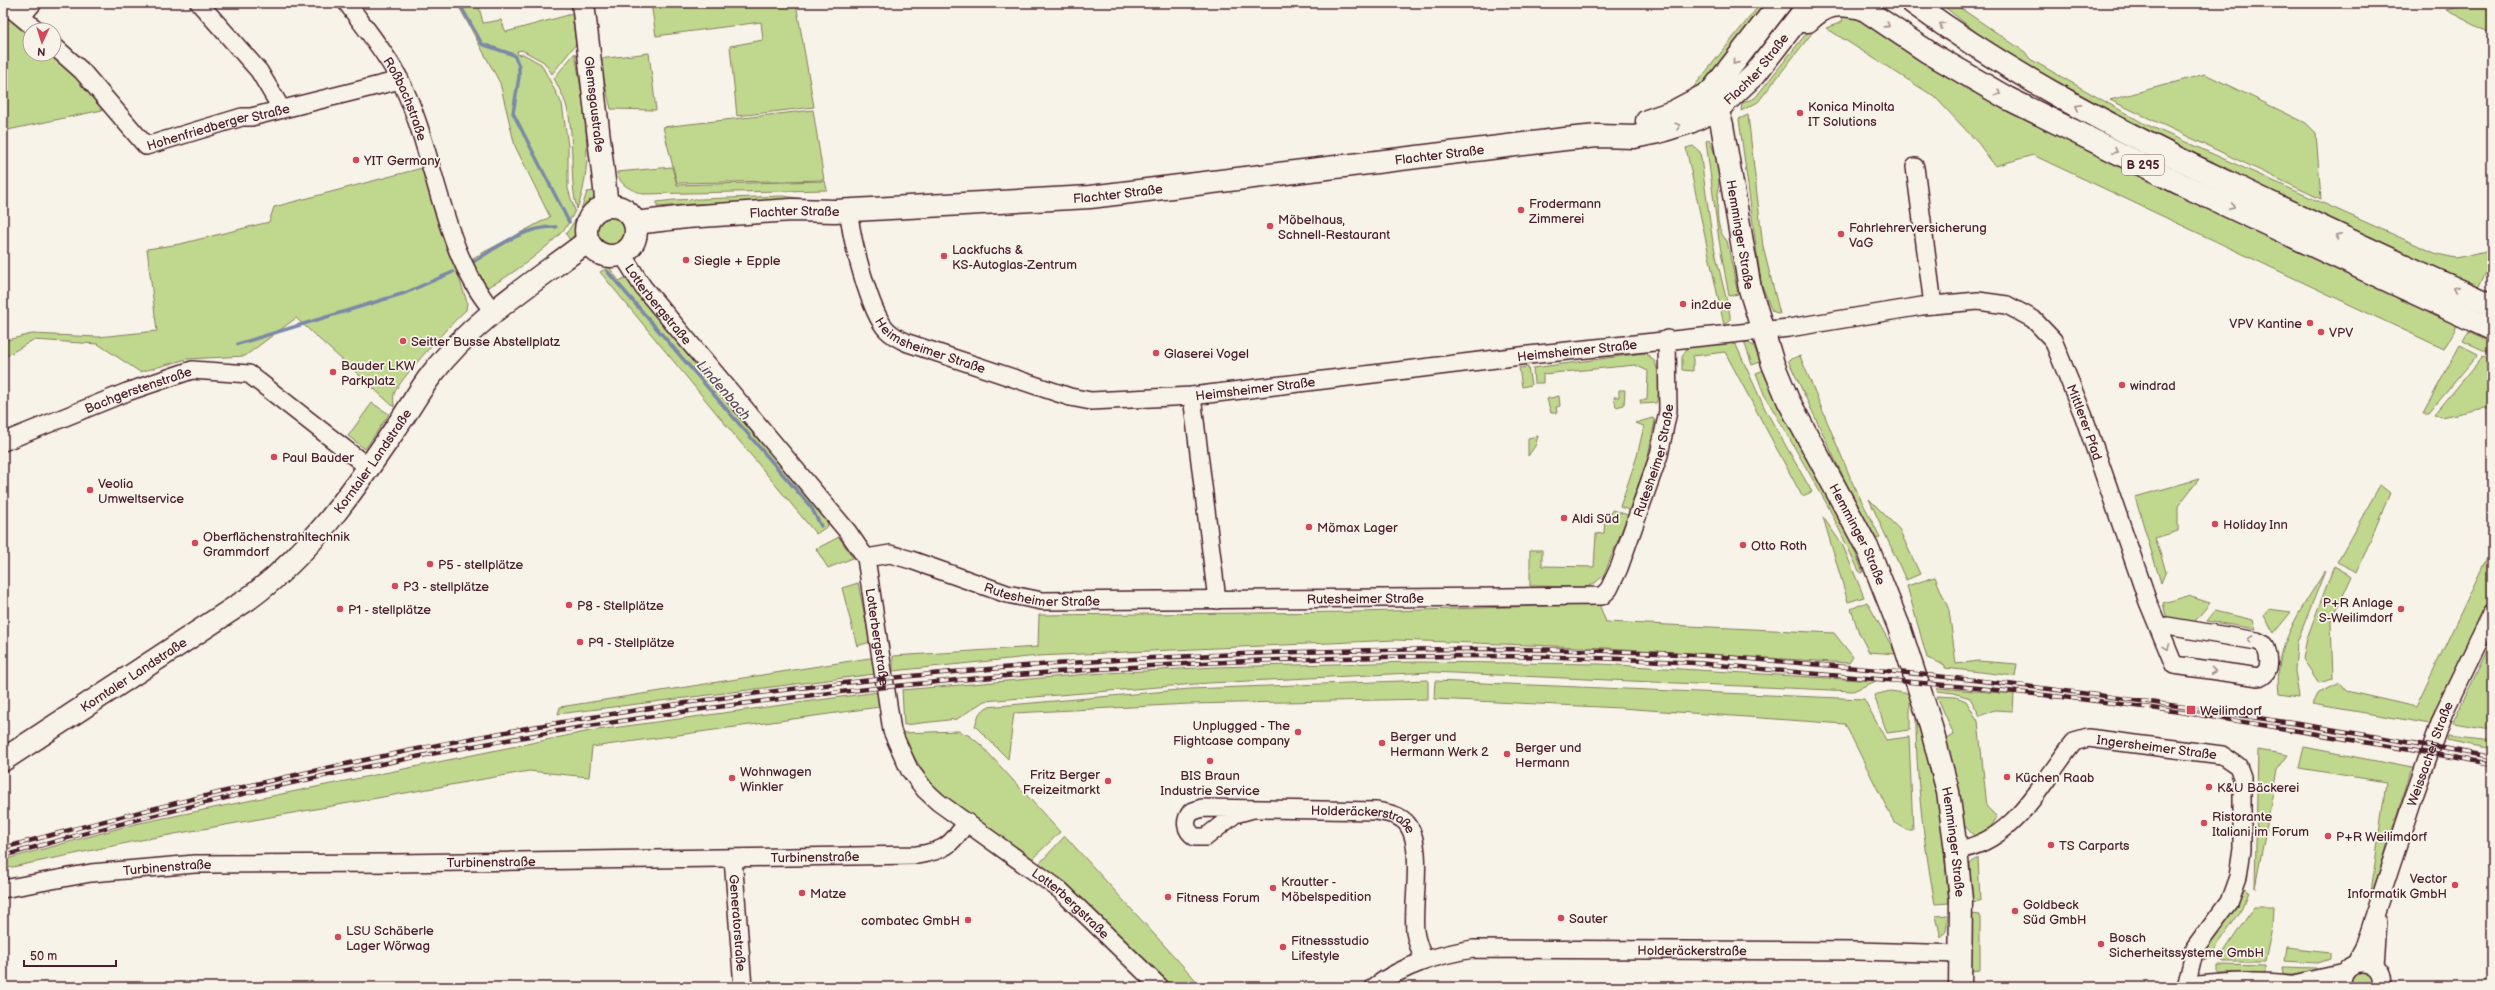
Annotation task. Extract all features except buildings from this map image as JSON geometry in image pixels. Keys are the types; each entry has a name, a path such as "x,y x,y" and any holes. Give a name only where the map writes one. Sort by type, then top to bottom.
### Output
{"main road":[{"name":"Glemsgaustraße","path":"583,3 607,206"},
{"name":"Flachter Straße","path":"1715,100 1780,3"},
{"name":"Flachter Straße","path":"635,223 686,217 784,211 849,210 1090,197 1598,136 1715,100 1754,74 1810,3"},
{"name":"B 295","path":"1913,3 1982,51 2070,103 2188,163 2338,236 2492,305"},
{"path":"1796,21 1808,21 1822,8 1841,5 1859,6"},
{"name":"B 295","path":"1859,6 1928,52 2007,98 2183,185 2492,329"},
{"name":"Hemminger Straße","path":"1715,100 1747,273 1762,331 1788,400 1866,544 1888,595 1929,719 1948,792 1956,850 1961,900 1960,987"},
{"path":"607,206 614,206 628,212 635,223 634,241 622,254 612,256 602,254 594,249 588,241 586,230 589,219 596,211 607,206"},
{"name":"Korntaler Landstraße","path":"3,760 259,591 313,542 331,521 432,373 463,338 494,312 588,241"}],"street":[{"path":"4,3 28,22"},
{"path":"22,16 33,3"},
{"path":"199,3 259,71 281,108"},
{"name":"Roßbachstraße","path":"347,3 400,80 420,131 467,272 480,294 494,312"},
{"name":"Hohenfriedberger Straße","path":"62,53 82,71 146,146 281,108 400,80"},
{"path":"1915,167 1933,305"},
{"name":"Heimsheimer Straße","path":"849,210 854,250 878,317 887,331 901,340 1070,398 1091,401 1192,396 1667,339 1762,331"},
{"name":"Lotterbergstraße","path":"622,254 643,286 848,532 866,558 891,724 899,748 909,769 925,790 1060,890 1160,987"},
{"name":"Mittlerer Pfad","path":"1762,331 1933,305 1978,301 2007,304 2033,319 2053,340 2084,417 2116,511 2160,630 2174,665 2259,677 2265,674 2269,667 2265,645 2257,641 2167,626 2160,630"},
{"name":"Rutesheimer Straße","path":"866,558 890,554 1007,594 1042,601 1602,596 1609,589 1619,568 1659,455 1668,412 1667,339"},
{"name":"Bachgerstenstraße","path":"3,442 192,370 230,372 249,374 368,467"},
{"path":"1192,396 1217,600"},
{"name":"Weissacher Straße","path":"2347,974 2364,948 2379,900 2444,712 2492,613"},
{"name":"Ingersheimer Straße","path":"1956,850 1985,843 2013,823 2074,742 2088,738 2222,755 2238,766 2242,777 2242,848 2238,877 2229,902 2195,948 2186,987"},
{"name":"Holderäckerstraße","path":"1253,809 1376,811 1392,814 1402,819 1412,831 1416,846 1415,932 1424,961"},
{"name":"Turbinenstraße","path":"3,889 91,873 195,864 733,858 931,853 952,844 967,822"},
{"name":"Generatorstraße","path":"733,858 743,987"},
{"name":"Weissacher Straße","path":"2375,966 2379,900"},
{"name":"Holderäckerstraße","path":"1374,987 1398,972 1424,961 1473,949 1517,948 1961,954"},
{"path":"2186,987 2226,983 2302,986 2347,974 2363,962 2375,966 2380,973 2382,987"}],"green space":[{"path":"457,3 478,3 483,23 501,20 506,32 572,14 576,44 552,74 544,62 522,50 517,51 518,55 523,54 541,64 562,104 568,146 568,189 575,211 566,227 551,242 517,270 487,287 471,259 550,217 515,146 500,83"},
{"path":"651,3 796,3 814,107 737,116 730,46 763,40 761,22 656,36"},
{"path":"1761,3 1770,3 1711,80 1684,99"},
{"path":"1940,3 1953,3 2025,52 2030,59 2143,123 2437,254 2456,258 2490,250 2492,251 2492,262 2476,291 2123,122 1998,50"},
{"path":"2476,3 2492,3 2492,34 2446,10"},
{"path":"3,12 22,27 22,62 61,62 107,109 3,131"},
{"path":"1843,12 1855,14 2434,308 2457,326 2444,349 2033,155 1995,166 1979,144 1935,97 1826,28 1842,22"},
{"path":"1809,30 1812,33 1758,102 1741,111 1742,103 1755,98"},
{"path":"575,53 584,111 587,151 583,191 577,209 574,196 572,141 569,116 565,101 554,78"},
{"path":"649,53 656,110 611,109 599,59"},
{"path":"2205,74 2306,123 2316,133 2321,199 2110,100"},
{"path":"813,110 824,180 677,183 663,127"},
{"path":"1748,115 1763,247 1780,314 1772,311 1761,283 1739,119"},
{"path":"1709,139 1715,154 1718,170 1718,221 1727,241 1738,294 1729,296 1719,240 1706,141"},
{"path":"1693,146 1700,152 1713,243 1730,315 1730,320 1724,325 1686,148"},
{"path":"672,167 677,185 825,181 827,190 643,194 630,189 623,184 618,177 617,172"},
{"path":"422,168 467,302 466,310 427,351 397,387 394,394 394,407 296,318 245,356 187,359 140,372 98,344 33,340 3,358 3,341 32,334 98,337 157,331 147,249 180,244 269,222 274,207"},
{"path":"595,191 592,203 584,214 579,227 570,240 566,234 580,213 587,192"},
{"path":"783,196 804,199 786,202 693,204 657,207 657,202 674,200"},
{"path":"607,213 613,213 623,220 626,229 625,235 619,242 613,245 607,245 597,238 594,232 594,226 601,216"},
{"path":"609,267 619,281 625,278 827,517 828,526 816,534 600,272"},
{"path":"2468,332 2492,343 2492,354 2463,341"},
{"path":"1744,341 1754,346 1760,362 1752,365"},
{"path":"1725,342 1736,345 1765,409 1812,492 1802,496 1725,352 1693,356 1693,371 1682,370 1682,357 1687,348"},
{"path":"2460,345 2478,354 2429,413 2423,413"},
{"path":"1644,353 1651,357 1658,370 1659,388 1656,403 1641,404 1640,400 1647,400 1648,371 1635,365 1543,374 1543,383 1534,383 1533,368"},
{"path":"1800,356 1853,484 1880,537 1876,539 1848,487 1788,360"},
{"path":"2483,356 2492,360 2492,411 2485,408 2441,417 2435,414"},
{"path":"1528,367 1531,385 1522,387 1519,368"},
{"path":"1764,370 1849,537 1863,572 1860,573 1828,506 1764,394 1756,373"},
{"path":"1619,390 1625,390 1624,405 1616,407 1614,397 1619,397"},
{"path":"1559,396 1560,406 1556,407 1557,413 1551,413 1547,399"},
{"path":"372,403 389,414 365,449 348,436"},
{"path":"1653,418 1655,421 1647,461 1629,510 1620,507 1637,456 1644,426 1635,423"},
{"path":"1538,436 1535,446 1528,456 1528,438"},
{"path":"2199,479 2178,506 2178,531 2155,538 2166,571 2161,583 2135,497"},
{"path":"2380,485 2390,493 2357,572 2337,562"},
{"path":"1869,499 1899,529 1920,574 1906,580"},
{"path":"1612,510 1628,515 1604,575 1595,583 1587,587 1530,586 1530,550 1542,550 1542,566 1594,567 1596,534 1604,533 1605,518 1610,518"},
{"path":"1823,517 1843,546 1864,597 1848,602"},
{"path":"839,537 853,558 828,568 816,549"},
{"path":"2492,547 2492,595 2431,724 2312,704 2317,694 2340,683 2346,691 2416,707"},
{"path":"2334,566 2352,576 2331,622 2333,679 2319,683 2303,659 2307,638"},
{"path":"2325,571 2297,642 2295,671 2299,697 2279,694 2278,677 2280,660 2285,644 2298,614"},
{"path":"1935,577 1949,610 1956,664 1978,661 2017,664 2015,676 1945,668 1945,665 1927,658 1907,586"},
{"path":"858,583 870,642 857,646 842,588"},
{"path":"2188,596 2210,603 2191,626 2168,624 2163,603"},
{"path":"1867,602 1896,654 1869,652 1859,633 1851,609"},
{"path":"1599,604 1606,622 1834,633 1853,657 1849,663 1607,648 1396,640 1038,656 893,671 893,656 1038,647 1039,615 1362,612"},
{"path":"2268,609 2291,612 2274,633 2264,616"},
{"path":"2215,611 2253,620 2256,629 2207,621"},
{"path":"2492,639 2492,663 2489,669 2492,681 2492,730 2452,724"},
{"path":"876,657 875,674 558,714 560,707"},
{"path":"1416,662 1600,664 1876,681 1853,691 1431,672 1208,683 984,701 957,719 904,725 902,690 1088,674 1216,667"},
{"path":"1428,680 1428,699 1189,704 1014,713 1008,759 975,726 979,714 987,707 1190,689"},
{"path":"1435,681 1864,699 1886,740 1909,737 1913,830 1907,830 1894,822 1845,724 1621,708 1434,699"},
{"path":"1938,688 2014,694 2013,711 1994,710 1980,716 1970,698 1954,693 1937,691"},
{"path":"1890,691 1910,694 1910,730 1887,733 1874,695"},
{"path":"878,692 879,707 592,747 589,777 529,771 141,840 3,869 3,860 135,824 590,731"},
{"path":"1937,696 1956,697 1966,701 1978,721 1987,807 1997,817 1990,828 1974,836 1963,824 1945,740 1954,735"},
{"path":"1916,706 1940,808 1949,903 1935,904 1923,830 1918,781"},
{"path":"958,731 970,736 981,745 1060,832 1029,862 932,786 907,745 903,733"},
{"path":"2447,736 2492,741 2492,749 2446,740"},
{"path":"2304,747 2412,768 2370,900 2386,782 2299,768"},
{"path":"2258,750 2288,755 2277,770 2255,888"},
{"path":"1065,836 1202,987 1168,987 1039,864"},
{"path":"1978,857 1980,901 1971,902 1970,864"},
{"path":"2245,889 2248,892 2240,912 2209,958 2203,960 2203,951 2226,921"},
{"path":"2254,907 2273,907 2272,927 2265,962 2224,962 2219,959"},
{"path":"1971,914 1980,915 1980,970 1971,971"},
{"path":"1948,915 1946,931 1941,938 1936,916"},
{"path":"2286,948 2330,953 2330,959 2318,963 2284,961"},
{"path":"2218,965 2265,966 2265,973 2218,973"},
{"path":"2283,967 2317,968 2319,974 2284,974"},
{"path":"2354,970 2372,971 2375,987 2349,987 2349,978"}],"waterway":[{"name":"Lindenbach","path":"459,3 482,44 514,55 519,66 519,77 513,113 569,222"},
{"path":"473,262 523,233 556,227"},
{"name":"Lindenbach","path":"607,271 811,507 821,526"},
{"path":"238,344 405,293 453,272"}],"railway":[{"path":"3,848 134,813 333,767 466,739 628,711 818,686 914,676 1106,660 1203,655 1394,650 1536,649 1678,654 1780,661 1984,681 2188,707 2391,739 2492,757"},
{"path":"3,856 148,817 294,782 441,752 589,726 737,705 886,687 1035,673 1185,664 1308,659 1432,656 1555,657 1734,666 2093,700 2258,724 2492,764"}],"place":[{"name":"Konica Minolta IT Solutions","path":"1800,113"},
{"name":"YIT Germany","path":"356,160"},
{"name":"Frodermann Zimmerei","path":"1521,210"},
{"name":"Möbelhaus, Schnell-Restaurant","path":"1270,226"},
{"name":"Fahrlehrerversicherung VaG","path":"1841,234"},
{"name":"Lackfuchs & KS-Autoglas-Zentrum","path":"944,256"},
{"name":"Siegle + Epple","path":"686,260"},
{"name":"in2due","path":"1683,304"},
{"name":"VPV Kantine","path":"2310,323"},
{"name":"VPV","path":"2321,332"},
{"name":"Seitter Busse Abstellplatz","path":"403,341"},
{"name":"Glaserei Vogel","path":"1156,353"},
{"name":"Bauder LKW Parkplatz","path":"333,372"},
{"name":"windrad","path":"2122,385"},
{"name":"Paul Bauder","path":"274,457"},
{"name":"Veolia Umweltservice","path":"90,490"},
{"name":"Aldi Süd","path":"1564,518"},
{"name":"Holiday Inn","path":"2215,524"},
{"name":"Mömax Lager","path":"1309,527"},
{"name":"Oberflächenstrahltechnik Grammdorf","path":"195,543"},
{"name":"Otto Roth","path":"1743,545"},
{"name":"P5 - stellplätze","path":"430,564"},
{"name":"P3 - stellplätze","path":"395,586"},
{"name":"P8 - Stellplätze","path":"569,605"},
{"name":"P1 - stellplätze","path":"340,609"},
{"name":"P+R Anlage S-Weilimdorf","path":"2401,609"},
{"name":"P9 - Stellplätze","path":"580,642"},
{"name":"Weilimdorf","path":"2191,710"},
{"name":"Unplugged - The Flightcase company","path":"1298,732"},
{"name":"Berger und Hermann Werk 2","path":"1382,743"},
{"name":"Berger und Hermann","path":"1507,754"},
{"name":"BIS Braun Industrie Service","path":"1210,761"},
{"name":"Küchen Raab","path":"2007,777"},
{"name":"Wohnwagen Winkler","path":"732,778"},
{"name":"Fritz Berger Freizeitmarkt","path":"1108,781"},
{"name":"K&U Bäckerei","path":"2209,787"},
{"name":"Ristorante Italiani im Forum","path":"2204,823"},
{"name":"P+R Weilimdorf","path":"2328,836"},
{"name":"TS Carparts","path":"2051,845"},
{"name":"Vector Informatik GmbH","path":"2455,885"},
{"name":"Krautter - Möbelspedition","path":"1273,888"},
{"name":"Matze","path":"802,893"},
{"name":"Fitness Forum","path":"1168,897"},
{"name":"Goldbeck Süd GmbH","path":"2015,911"},
{"name":"Sauter","path":"1561,918"},
{"name":"combatec GmbH","path":"968,920"},
{"name":"LSU Schäberle Lager Wörwag","path":"338,937"},
{"name":"Bosch Sicherheitssysteme GmbH","path":"2101,944"},
{"name":"Fitnessstudio Lifestyle","path":"1283,947"}]}
